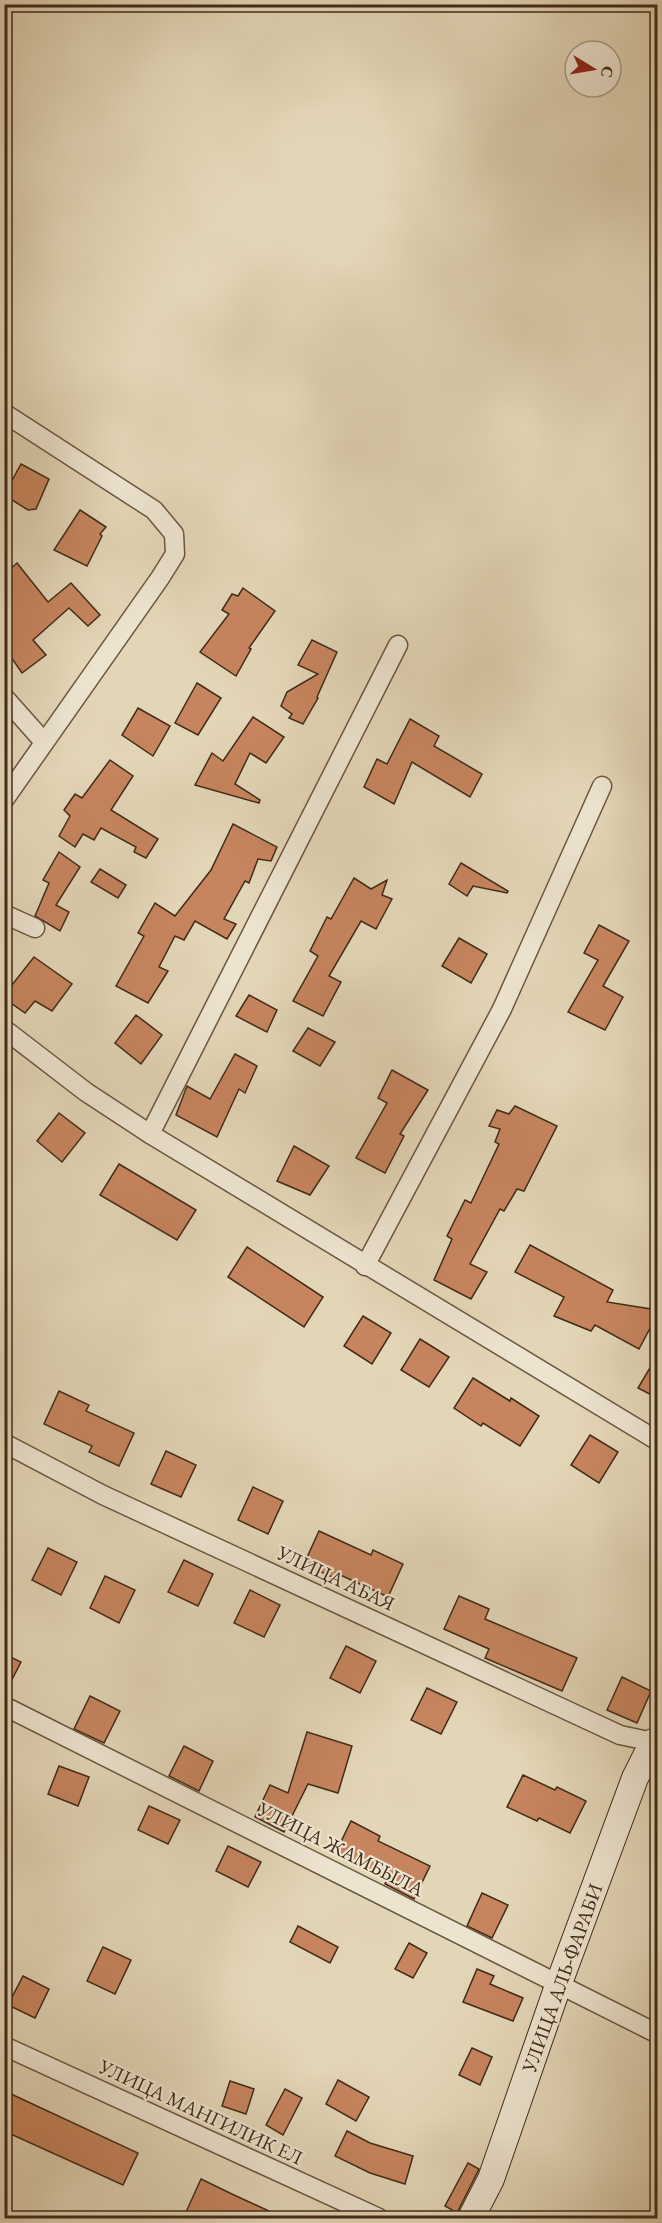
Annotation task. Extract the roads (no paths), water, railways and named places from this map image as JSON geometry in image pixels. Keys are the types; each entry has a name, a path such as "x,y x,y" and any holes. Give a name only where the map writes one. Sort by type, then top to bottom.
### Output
{"street":[{"path":"4,413 154,510 174,534 175,555 4,800"},
{"path":"150,1134 398,645"},
{"path":"4,698 44,742"},
{"path":"365,1266 502,1009 602,786"},
{"path":"4,914 35,928"},
{"path":"4,1029 86,1092 150,1134 657,1441"},
{"name":"УЛИЦА АБАЯ","path":"4,1443 103,1495 620,1735 656,1740"},
{"name":"УЛИЦА ЖАМБЫЛА","path":"4,1706 657,2034"},
{"name":"УЛИЦА АЛЬ-ФАРАБИ","path":"471,2218 492,2179 559,1983 635,1778 656,1740"},
{"name":"УЛИЦА МАНГИЛИК ЕЛ","path":"4,2046 379,2218"}]}
